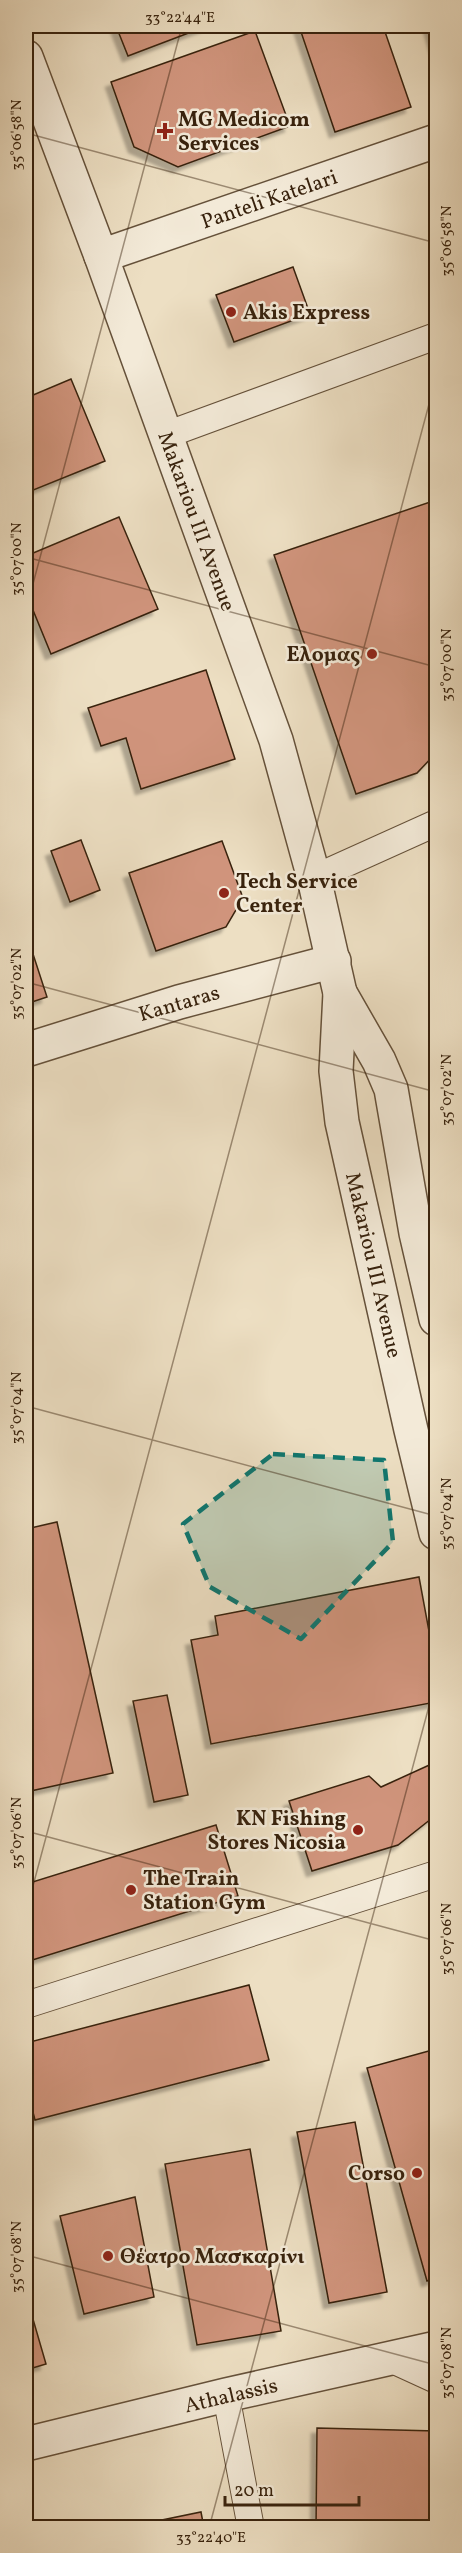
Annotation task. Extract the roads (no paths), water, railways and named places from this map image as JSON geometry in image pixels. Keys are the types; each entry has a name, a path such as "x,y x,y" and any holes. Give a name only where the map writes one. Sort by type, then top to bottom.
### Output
{"street":[{"name":"Makariou III Avenue","path":"26,57 101,256 276,740 334,961 340,993 336,1071 342,1122 436,1533"},
{"name":"Panteli Katelari","path":"101,256 436,141"},
{"name":"Kantaras","path":"26,1050 178,1002 334,961"},
{"name":"Makariou III Avenue","path":"340,993 379,1061 391,1089 416,1233 436,1319"},
{"name":"Athalassis","path":"26,2444 226,2395 436,2348"}],"lane":[{"path":"166,435 436,336"},
{"path":"314,878 436,823"},
{"path":"26,2005 436,1874"},
{"path":"388,2358 436,2380"},
{"path":"226,2395 251,2528"}],"place":[{"name":"MG Medicom Services","path":"165,131"},
{"name":"Akis Express","path":"231,312"},
{"name":"Ελομας","path":"372,654"},
{"name":"Tech Service Center","path":"224,893"},
{"name":"KN Fishing Stores Nicosia","path":"358,1830"},
{"name":"The Train Station Gym","path":"131,1890"},
{"name":"Corso","path":"417,2173"},
{"name":"Θέατρο Μασκαρίνι","path":"108,2256"}]}
